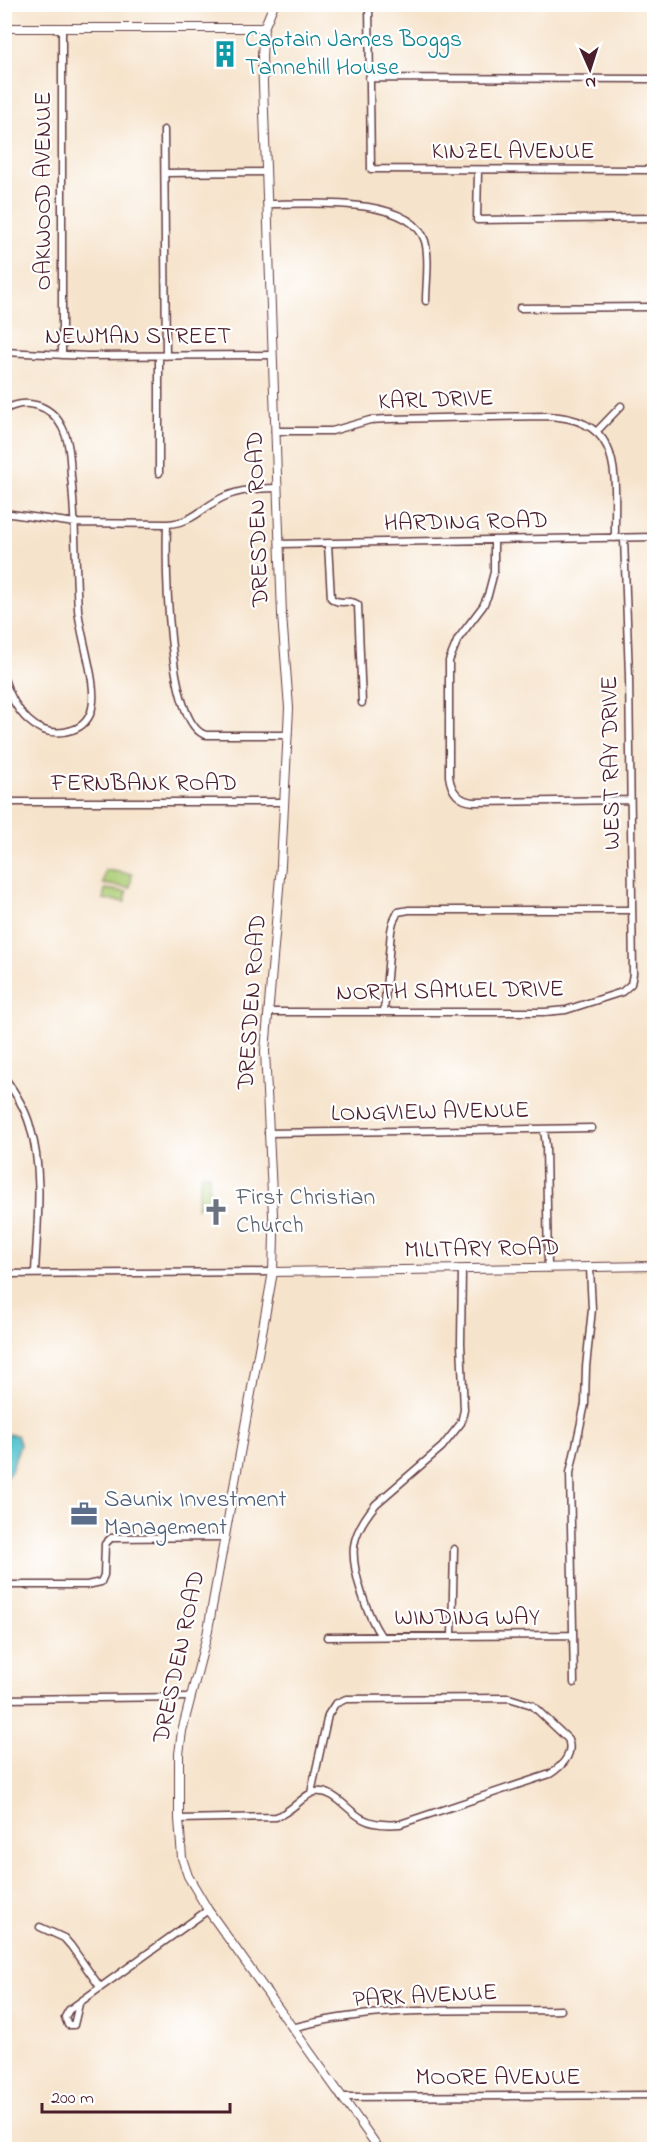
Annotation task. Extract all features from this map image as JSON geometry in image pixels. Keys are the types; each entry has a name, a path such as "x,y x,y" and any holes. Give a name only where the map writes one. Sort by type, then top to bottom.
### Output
{"street":[{"name":"DRESDEN ROAD","path":"274,4 264,28 262,56 283,645 289,699 279,900 265,1069 274,1235 273,1272 204,1652 179,1746 179,1819 184,1868 207,1910 380,2150"},
{"path":"369,4 369,78 654,80"},
{"path":"4,28 264,28"},
{"name":"OAKWOOD AVENUE","path":"62,28 62,355"},
{"name":"KINZEL AVENUE","path":"369,78 371,169 654,170"},
{"path":"159,473 163,356 164,130"},
{"path":"478,170 477,220 654,218"},
{"path":"165,173 266,172"},
{"path":"267,204 369,206 393,212 405,219 415,226 424,239 427,257 426,301"},
{"path":"520,308 654,307"},
{"name":"NEWMAN STREET","path":"4,352 62,355 272,355"},
{"path":"4,410 15,404 32,404 49,411 63,428 69,449 79,619 93,686 92,711 85,723 73,730 60,733 39,729 24,717 12,700 4,680"},
{"path":"615,538 614,466 610,452 597,431 621,406"},
{"name":"KARL DRIVE","path":"275,431 332,431 380,419 546,416 570,418 597,431"},
{"path":"4,513 75,523 181,523 215,501 233,493 277,488"},
{"path":"167,524 166,592 172,651 185,705 194,728 206,735 288,735"},
{"name":"HARDING ROAD","path":"279,544 654,537"},
{"name":"WEST RAY DRIVE","path":"624,538 628,638 633,975 629,987"},
{"path":"494,540 494,572 488,595 483,606 458,639 449,661 449,776 452,789 464,800 474,802 630,800"},
{"path":"328,543 331,598 336,602 352,601 358,605 363,703"},
{"name":"FERNBANK ROAD","path":"4,802 284,802"},
{"path":"384,1012 391,931 398,912 409,910 632,910"},
{"name":"NORTH SAMUEL DRIVE","path":"268,1012 556,1011 608,997 629,987"},
{"path":"4,1077 26,1112 35,1148 38,1192 35,1273"},
{"name":"LONGVIEW AVENUE","path":"268,1133 592,1128"},
{"path":"544,1129 548,1268"},
{"name":"MILITARY ROAD","path":"273,1272 654,1266"},
{"name":"WINDING WAY","path":"574,1683 570,1473 585,1404 592,1309 590,1268"},
{"name":"WINDING WAY","path":"462,1270 461,1343 464,1410 460,1423 442,1447 368,1513 355,1540 354,1559 360,1584 370,1617 381,1636 572,1635"},
{"path":"4,1274 273,1272"},
{"path":"4,1585 87,1586 101,1582 104,1575 105,1544 111,1538 225,1537"},
{"path":"452,1636 454,1549"},
{"path":"327,1637 381,1636"},
{"path":"4,1699 191,1697"},
{"path":"179,1819 276,1817 289,1812 311,1793 328,1715 334,1704 346,1699 479,1697 522,1700 532,1705 551,1721 568,1739 571,1750 562,1764 549,1774 400,1824 385,1825 369,1822 328,1793 311,1793"},
{"path":"79,2004 207,1910"},
{"path":"40,1926 63,1938 71,1946 100,1987"},
{"name":"PARK AVENUE","path":"292,2028 323,2021 410,2012 561,2010"},
{"name":"MOORE AVENUE","path":"341,2097 654,2096"}],"green space":[{"path":"105,870 132,874 130,888 103,884"},
{"path":"105,889 127,892 125,902 103,899"},
{"path":"201,1174 209,1174 209,1207 197,1207"}],"water":[{"path":"5,1434 17,1435 20,1444 11,1471 5,1478"}],"place":[{"name":"Captain James Boggs Tannehill House","path":"225,54"},
{"name":"First Christian Church","path":"216,1212"},
{"name":"Saunix Investment Management","path":"84,1514"}]}
